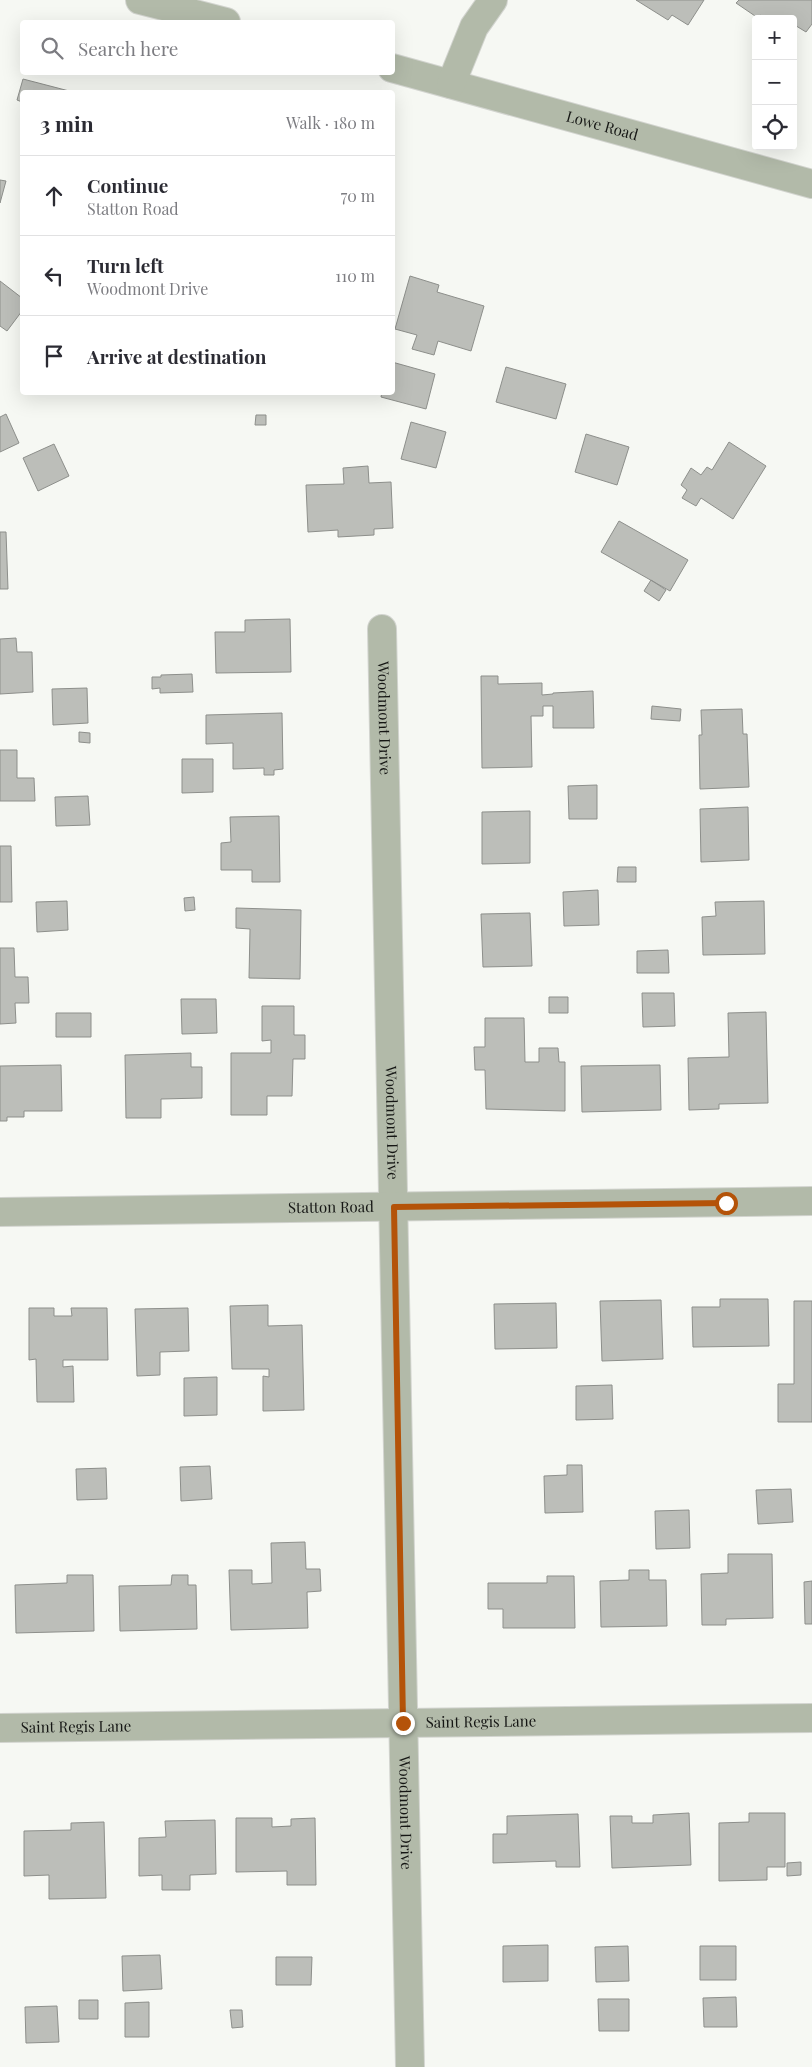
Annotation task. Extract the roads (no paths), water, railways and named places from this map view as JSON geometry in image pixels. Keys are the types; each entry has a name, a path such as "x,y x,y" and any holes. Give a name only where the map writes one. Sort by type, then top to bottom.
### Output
{"street":[{"path":"140,0 218,20"},
{"path":"451,84 474,27 493,0"},
{"name":"Lowe Road","path":"395,69 812,184"},
{"name":"Woodmont Drive","path":"382,629 410,2067"},
{"name":"Statton Road","path":"0,1212 812,1201"},
{"name":"Saint Regis Lane","path":"0,1728 812,1718"}]}
